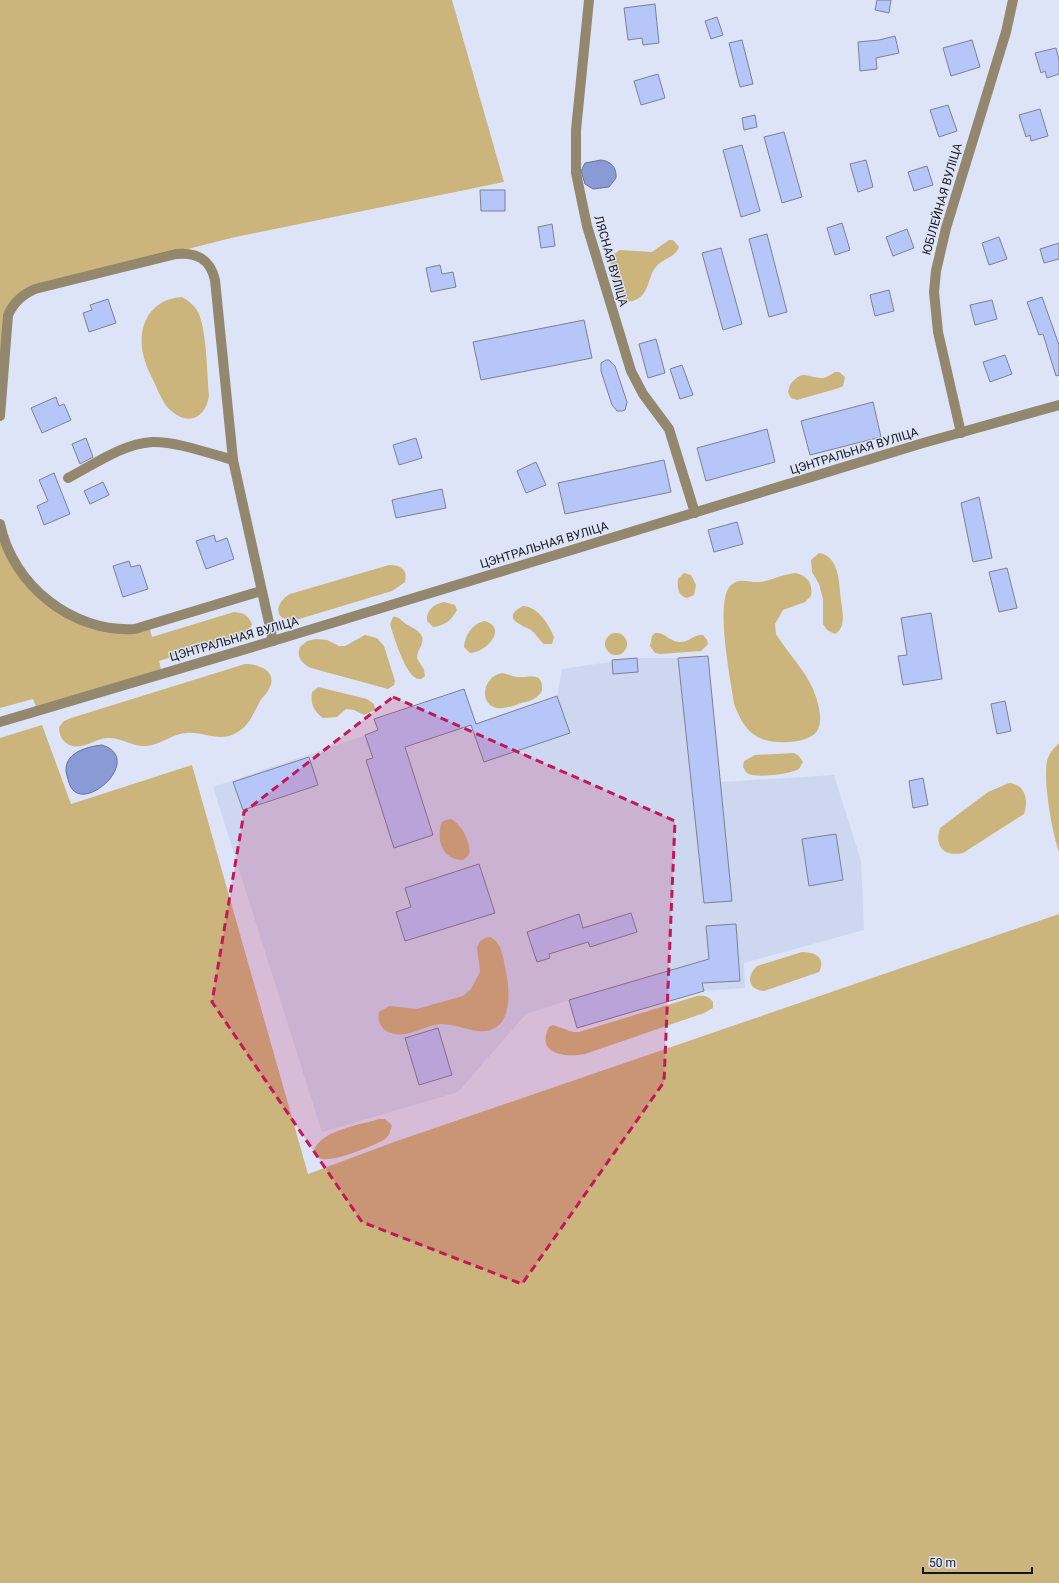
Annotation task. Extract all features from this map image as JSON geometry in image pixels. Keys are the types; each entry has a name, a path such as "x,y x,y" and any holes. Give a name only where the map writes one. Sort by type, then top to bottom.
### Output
{"street":[{"name":"ЛЯСНАЯ ВУЛІЦА","path":"589,0 578,106 575,152 582,204 631,371 642,394 669,429 696,513"},
{"name":"ЮБІЛЕЙНАЯ ВУЛІЦА","path":"960,433 938,332 934,299 936,271 946,228 1006,32 1013,0"},
{"path":"0,416 8,315 20,296 35,289 161,257 176,254 194,254 202,257 209,264 215,280 233,460 273,641"},
{"name":"ЦЭНТРАЛЬНАЯ ВУЛІЦА","path":"0,722 38,712 960,433 1059,405"},
{"path":"68,478 124,449 148,442 166,443 233,460"},
{"path":"0,524 12,558 31,584 53,605 78,620 91,625 120,630 135,629 261,591"}],"highlighted area":[{"path":"393,697 675,821 664,1082 522,1284 362,1222 212,1002 244,812"}],"shaded area":[{"path":"0,0 452,0 504,182 231,238 43,286 12,308 0,416"},
{"path":"669,240 673,240 679,247 675,254 656,267 643,295 631,301 625,300 619,295 612,279 612,255 620,250 652,252"},
{"path":"182,297 195,307 201,320 205,341 209,396 207,404 200,415 189,419 177,415 170,410 163,401 147,367 142,341 146,320 152,311 160,304 170,299"},
{"path":"835,372 839,372 845,377 843,386 797,400 791,398 788,392 790,385 801,375 824,378"},
{"path":"0,524 31,583 91,625 149,626 152,637 234,612 245,615 249,618 252,624 249,631 238,637 159,661 162,674 38,712 33,699 0,708"},
{"path":"819,553 826,555 835,565 839,579 843,619 841,628 835,634 827,630 823,624 823,599 819,584 812,572 811,560"},
{"path":"389,565 400,567 404,571 406,578 405,582 392,591 296,620 283,618 278,612 284,598 290,594"},
{"path":"684,573 691,575 696,585 694,595 687,598 680,593 678,588 678,579"},
{"path":"796,573 804,576 809,581 811,596 805,602 783,610 775,624 776,634 811,684 819,707 820,725 812,736 806,739 788,742 770,741 756,736 749,730 740,718 734,704 725,642 724,607 726,593 731,585 738,581 760,582"},
{"path":"444,602 455,605 457,610 453,617 447,622 433,627 427,621 429,611 437,604"},
{"path":"523,606 533,609 546,621 554,637 552,644 544,644 531,630 515,621 513,614 516,610"},
{"path":"393,617 398,618 419,632 421,635 422,642 417,658 424,670 425,676 419,679 408,670 398,649 390,624"},
{"path":"484,621 491,624 495,629 495,634 488,644 482,649 470,653 464,647 466,638 473,627"},
{"path":"616,633 624,636 627,644 624,652 616,655 608,652 605,644 608,636"},
{"path":"655,633 662,634 679,642 703,635 708,644 701,651 660,654 655,653 650,646 652,636"},
{"path":"365,635 377,638 384,646 395,681 394,685 388,689 311,668 305,665 301,660 299,654 300,647 307,641 316,639 327,640 339,646 345,646"},
{"path":"708,656 720,782 834,775 861,861 864,930 744,963 745,988 704,991 577,1028 569,1000 526,1014 458,1092 322,1132 213,787 378,731 374,719 464,689 476,723 557,696 562,669 637,658"},
{"path":"245,664 255,665 269,672 271,676 270,687 247,724 236,733 229,736 217,737 186,733 146,746 107,738 76,747 66,743 61,736 59,727 64,721 71,718"},
{"path":"502,673 516,677 538,678 542,685 542,691 533,699 506,708 497,708 487,701 485,690 491,679"},
{"path":"318,687 367,699 374,704 375,710 364,715 354,710 346,709 337,717 323,718 317,713 312,703 312,692"},
{"path":"42,725 71,804 192,765 308,1174 394,1142 1059,914 1059,1583 0,1583 0,738"},
{"path":"1059,743 1059,852 1049,807 1046,770 1049,756"},
{"path":"794,753 799,756 803,762 799,769 795,771 760,776 747,773 743,767 744,761 755,755"},
{"path":"1009,783 1019,786 1026,798 1024,814 963,853 956,854 946,852 942,849 938,840 940,828 988,792"},
{"path":"451,819 459,825 465,834 469,845 469,855 463,860 450,857 442,847 440,841 440,828 442,822"},
{"path":"490,937 498,943 500,947 508,981 508,1002 506,1012 503,1020 497,1027 488,1031 477,1031 441,1024 410,1033 397,1034 388,1032 380,1025 379,1012 389,1006 417,1009 463,996 471,989 480,972 477,947 480,941"},
{"path":"802,952 812,953 818,957 821,963 819,972 764,991 755,988 750,982 751,974 757,966"},
{"path":"697,996 710,998 713,1002 713,1008 704,1013 585,1054 562,1054 549,1048 546,1043 546,1036 549,1027 553,1025 573,1032 579,1032"},
{"path":"379,1119 385,1119 392,1125 389,1135 384,1140 342,1157 325,1159 317,1157 314,1151 318,1144 332,1133"}],"water":[{"path":"601,160 610,163 613,166 616,178 609,187 593,189 585,184 581,171 585,163"},
{"path":"102,745 113,751 117,760 115,770 109,780 100,788 90,793 81,794 73,790 66,771 67,764 70,759 74,754 80,751"}],"building":[{"path":"877,0 891,0 889,13 875,10"},
{"path":"655,4 659,43 643,45 642,38 628,40 624,8"},
{"path":"717,17 723,35 711,39 705,21"},
{"path":"895,36 899,53 876,58 877,69 860,71 858,42 879,40"},
{"path":"742,40 753,84 740,87 729,43"},
{"path":"972,40 980,67 951,76 943,48"},
{"path":"1056,48 1059,60 1059,74 1047,78 1045,71 1041,73 1035,53"},
{"path":"658,74 665,98 641,105 634,81"},
{"path":"948,105 957,131 939,137 930,110"},
{"path":"1040,109 1048,136 1031,141 1030,135 1026,137 1019,115"},
{"path":"755,115 757,127 744,130 742,118"},
{"path":"784,132 802,197 782,203 764,137"},
{"path":"742,145 760,211 741,217 723,150"},
{"path":"866,160 873,187 858,192 850,164"},
{"path":"927,166 933,185 914,191 908,172"},
{"path":"480,190 505,190 505,211 481,211"},
{"path":"842,223 850,250 835,255 827,228"},
{"path":"552,224 555,246 541,248 538,227"},
{"path":"907,229 914,248 893,256 886,237"},
{"path":"767,234 787,312 769,317 749,239"},
{"path":"999,237 1007,259 989,265 982,243"},
{"path":"1059,243 1059,259 1044,263 1040,249"},
{"path":"721,248 742,324 723,330 702,253"},
{"path":"440,265 442,274 453,272 456,287 431,292 426,268"},
{"path":"889,290 894,311 875,316 870,295"},
{"path":"1042,297 1059,345 1059,375 1056,376 1043,334 1039,335 1027,302"},
{"path":"108,299 116,323 89,332 83,313 92,310 90,305"},
{"path":"992,300 997,319 975,325 970,305"},
{"path":"584,320 592,358 481,380 473,342"},
{"path":"656,339 665,373 648,378 639,344"},
{"path":"1005,355 1012,374 990,382 983,362"},
{"path":"609,360 615,366 627,402 625,410 617,411 612,405 601,371 601,363"},
{"path":"682,365 693,395 680,399 670,369"},
{"path":"56,397 59,406 64,404 71,420 42,433 31,408"},
{"path":"873,402 881,437 810,455 801,421"},
{"path":"767,429 775,462 706,481 697,448"},
{"path":"86,438 93,457 80,464 72,444"},
{"path":"416,438 422,458 399,465 393,445"},
{"path":"664,460 671,492 565,514 558,483"},
{"path":"536,462 546,485 526,493 517,471"},
{"path":"54,473 70,514 44,525 37,506 48,501 39,480"},
{"path":"103,482 109,495 90,504 84,491"},
{"path":"442,489 446,508 396,518 392,500"},
{"path":"979,497 992,558 973,562 961,503"},
{"path":"737,522 743,544 714,552 708,530"},
{"path":"214,535 216,542 227,538 234,559 206,569 196,541"},
{"path":"129,561 131,567 140,565 148,589 123,597 113,566"},
{"path":"1007,568 1017,608 999,612 989,572"},
{"path":"931,613 942,679 903,685 898,656 907,655 901,618"},
{"path":"708,656 732,901 704,903 678,658"},
{"path":"637,658 638,672 613,674 612,660"},
{"path":"464,689 476,724 557,696 570,733 484,762 471,725 405,747 433,835 394,848 366,760 373,758 365,735 378,730 374,719"},
{"path":"1005,701 1011,731 997,734 991,704"},
{"path":"309,757 318,785 243,810 233,782"},
{"path":"923,778 928,805 913,808 909,781"},
{"path":"836,834 843,880 809,886 802,839"},
{"path":"479,864 495,913 405,941 396,912 411,907 405,888"},
{"path":"631,913 637,932 590,947 588,942 549,954 550,958 537,962 527,932 579,914 583,928"},
{"path":"736,924 740,981 702,983 704,991 577,1028 569,1000 709,959 706,926"},
{"path":"438,1028 452,1075 419,1085 405,1038"}]}
